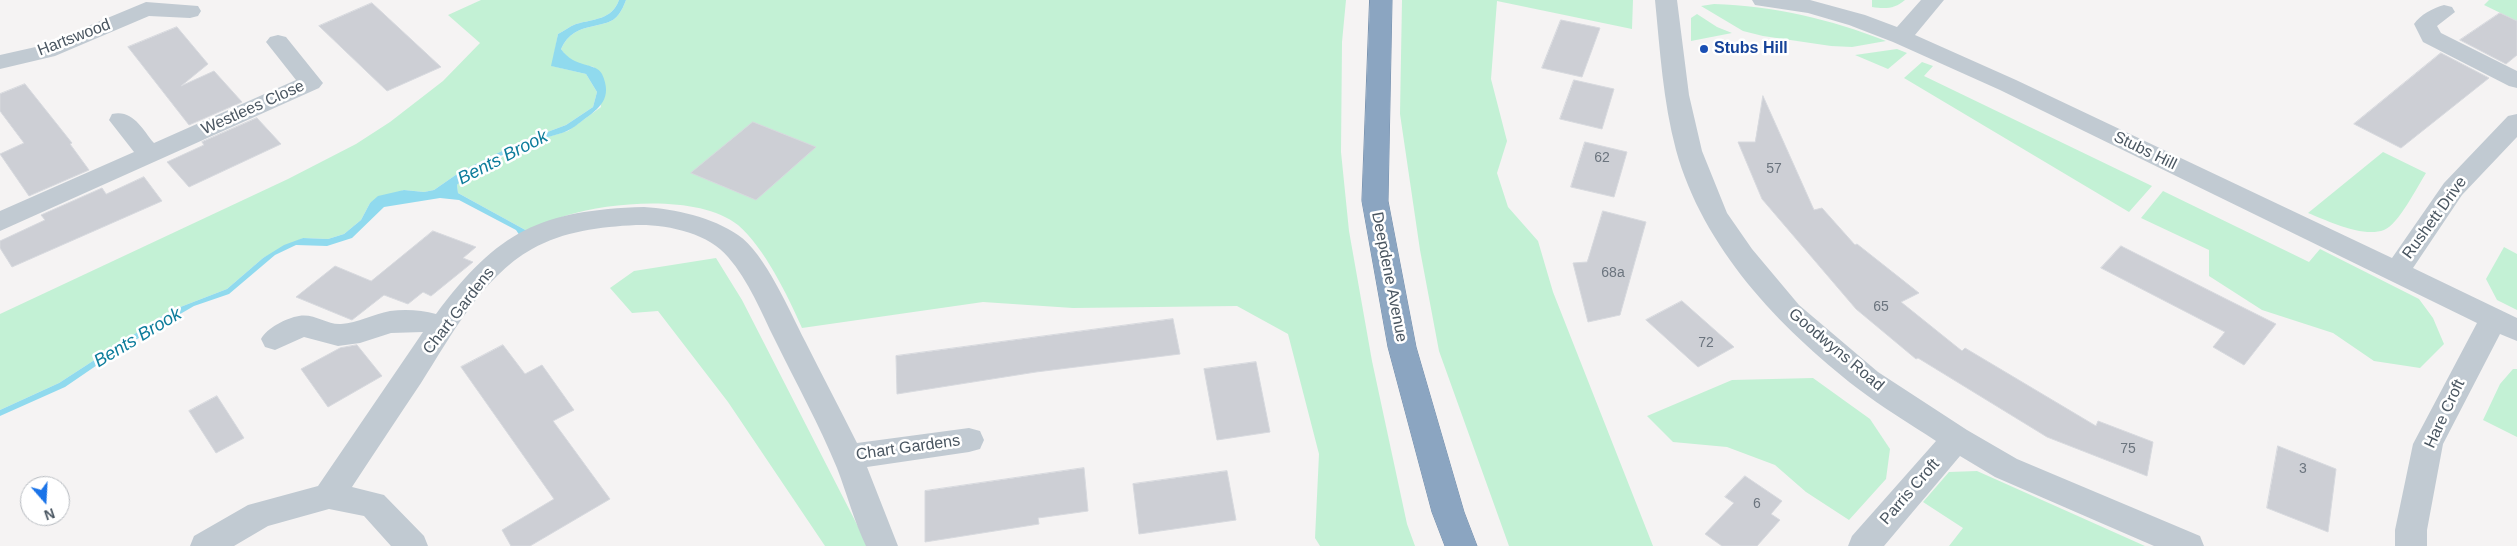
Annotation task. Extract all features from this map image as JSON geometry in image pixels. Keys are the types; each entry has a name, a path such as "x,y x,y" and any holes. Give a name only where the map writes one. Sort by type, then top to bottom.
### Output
{"highway":[{"name":"Deepdene Avenue","path":"1381,0 1375,201 1402,347 1448,512 1461,546"}],"street":[{"name":"Goodwyns Road","path":"1666,0 1676,95 1688,151 1715,215 1742,256 1789,312 1868,380 1956,439 2006,468 2188,546"},
{"name":"Stubs Hill","path":"1763,0 1810,7 1857,20 1901,36 2008,85 2505,324"},
{"path":"1901,36 1933,0"},
{"path":"146,5 190,11"},
{"name":"Hartswood","path":"0,62 47,50 146,5"},
{"path":"2444,12 2425,24 2431,37 2517,81"},
{"name":"Westlees Close","path":"0,222 148,154 311,83 278,42"},
{"path":"122,120 148,154"},
{"name":"Rushett Drive","path":"2396,273 2453,189 2517,122"},
{"name":"Chart Gardens","path":"329,496 443,326 487,272 503,257 520,244 548,230 578,221 608,217 649,216 673,219 694,225 736,247 764,291 848,457 875,532 882,546"},
{"path":"275,339 300,326 313,327 338,336 360,332 390,322 422,321 443,326"},
{"name":"Hare Croft","path":"2410,546 2411,530 2428,444 2505,324"},
{"name":"Parris Croft","path":"1864,546 1956,439"},
{"name":"Chart Gardens","path":"848,457 968,440"},
{"path":"206,546 259,515 329,496 373,504 412,546"}],"green space":[{"path":"481,0 619,0 616,7 607,15 576,24 558,34 552,66 586,74 597,92 593,107 566,125 518,143 460,172 434,190 424,192 404,190 370,203 361,220 344,234 328,239 303,238 263,258 227,289 170,311 59,383 0,410 0,314 288,179 356,144 390,122 443,81 480,43 448,15"},
{"path":"626,0 1346,0 1342,42 1341,152 1349,231 1372,361 1407,524 1415,546 1320,546 1315,538 1319,454 1288,334 1237,306 1073,308 983,302 802,328 782,287 757,246 738,225 721,215 679,205 631,204 586,210 568,215 529,232 458,193 457,185 466,175 534,141 568,131 601,107 594,67 571,60 561,49 567,39 574,33 614,19"},
{"path":"1402,0 1633,0 1632,29 1497,1 1491,79 1507,141 1497,173 1508,207 1538,241 1553,292 1653,546 1509,546 1439,351 1420,250 1400,114"},
{"path":"1872,0 1905,0 1894,7 1886,8 1872,7"},
{"path":"2489,0 2517,0 2517,21 2484,5"},
{"path":"1714,4 1736,5 1801,15 1844,26 1886,41 1852,47 1831,46 1763,36 1743,31 1701,6"},
{"path":"1697,14 1717,27 1732,33 1691,41 1691,18"},
{"path":"1897,49 1907,53 1888,69 1855,55"},
{"path":"1922,62 1933,66 1924,76 2152,186 2129,212 1904,78"},
{"path":"2383,152 2426,173 2402,213 2390,226 2376,232 2366,232 2335,224 2308,213"},
{"path":"2163,191 2309,262 2320,249 2419,299 2433,318 2444,344 2420,368 2374,361 2333,333 2262,310 2209,276 2209,250 2141,218"},
{"path":"2504,247 2517,254 2517,310 2497,300 2486,279"},
{"path":"716,258 742,300 868,546 825,546 728,402 658,311 632,313 610,288 634,271"},
{"path":"2513,369 2517,369 2517,437 2483,420 2500,384"},
{"path":"1813,378 1870,419 1890,449 1886,479 1849,520 1806,492 1775,465 1727,447 1673,442 1647,416 1732,380"},
{"path":"1977,471 2145,546 1949,546 1963,528 1923,502 1949,472"}],"water":[{"name":"Bents Brook","path":"619,0 626,0 614,19 574,33 567,39 561,49 572,60 595,68 602,74 606,90 603,102 599,107 569,130 533,141 503,155 482,166 457,185 458,193 529,232 520,236 516,230 459,200 440,198 384,207 352,238 327,246 296,245 275,255 229,294 194,306 125,346 65,387 0,416 0,410 59,383 170,311 227,289 263,258 284,245 303,238 328,239 344,234 361,220 370,203 378,196 404,190 424,192 434,190 460,172 518,143 566,125 593,107 597,92 586,74 551,66 558,34 576,24 607,15 616,7"}],"building":[{"path":"372,3 441,67 387,91 319,26"},
{"path":"2500,13 2517,21 2517,55 2506,64 2460,40"},
{"path":"1561,20 1600,28 1582,77 1542,68"},
{"path":"177,27 208,64 181,86 214,71 242,102 189,125 128,47"},
{"path":"2441,53 2489,78 2401,148 2354,124"},
{"path":"1574,80 1614,89 1602,129 1560,119"},
{"path":"25,84 72,143 70,144 89,170 29,196 0,154 24,143 0,111 0,94"},
{"path":"1763,96 1814,210 1822,208 1855,245 1857,244 1919,293 1901,302 1962,351 1965,348 2096,426 2098,421 2153,442 2147,476 2047,437 1918,358 1916,359 1856,309 1762,199 1738,142 1755,142"},
{"path":"257,118 281,144 189,187 167,162 204,145 202,142"},
{"path":"753,122 816,147 756,200 691,173"},
{"path":"1585,142 1627,152 1614,197 1571,187"},
{"path":"144,177 162,201 12,267 0,248 0,241 45,220 41,215 102,188 106,194"},
{"path":"1603,211 1646,222 1620,315 1588,322 1573,263 1587,262"},
{"path":"433,231 476,247 463,258 473,262 431,296 423,292 408,304 384,295 352,320 296,297 335,266 371,281"},
{"path":"2121,246 2276,324 2244,365 2213,347 2225,332 2101,268"},
{"path":"1682,301 1734,347 1698,367 1646,320"},
{"path":"1173,319 1180,354 1036,372 897,394 896,356"},
{"path":"357,345 382,376 328,407 301,369 340,348"},
{"path":"503,345 525,374 542,365 574,410 553,421 610,499 530,546 511,546 502,530 554,499 461,367"},
{"path":"1256,362 1270,432 1217,440 1204,369"},
{"path":"217,396 244,438 216,453 189,411"},
{"path":"2278,446 2336,469 2328,532 2267,508"},
{"path":"1084,468 1088,511 1038,518 1039,524 925,542 925,491"},
{"path":"1227,471 1236,520 1139,534 1133,484"},
{"path":"1745,476 1782,501 1771,514 1780,520 1757,546 1722,546 1705,534 1734,503 1725,497"}],"place":[{"name":"Stubs Hill","path":"1704,49"}]}
